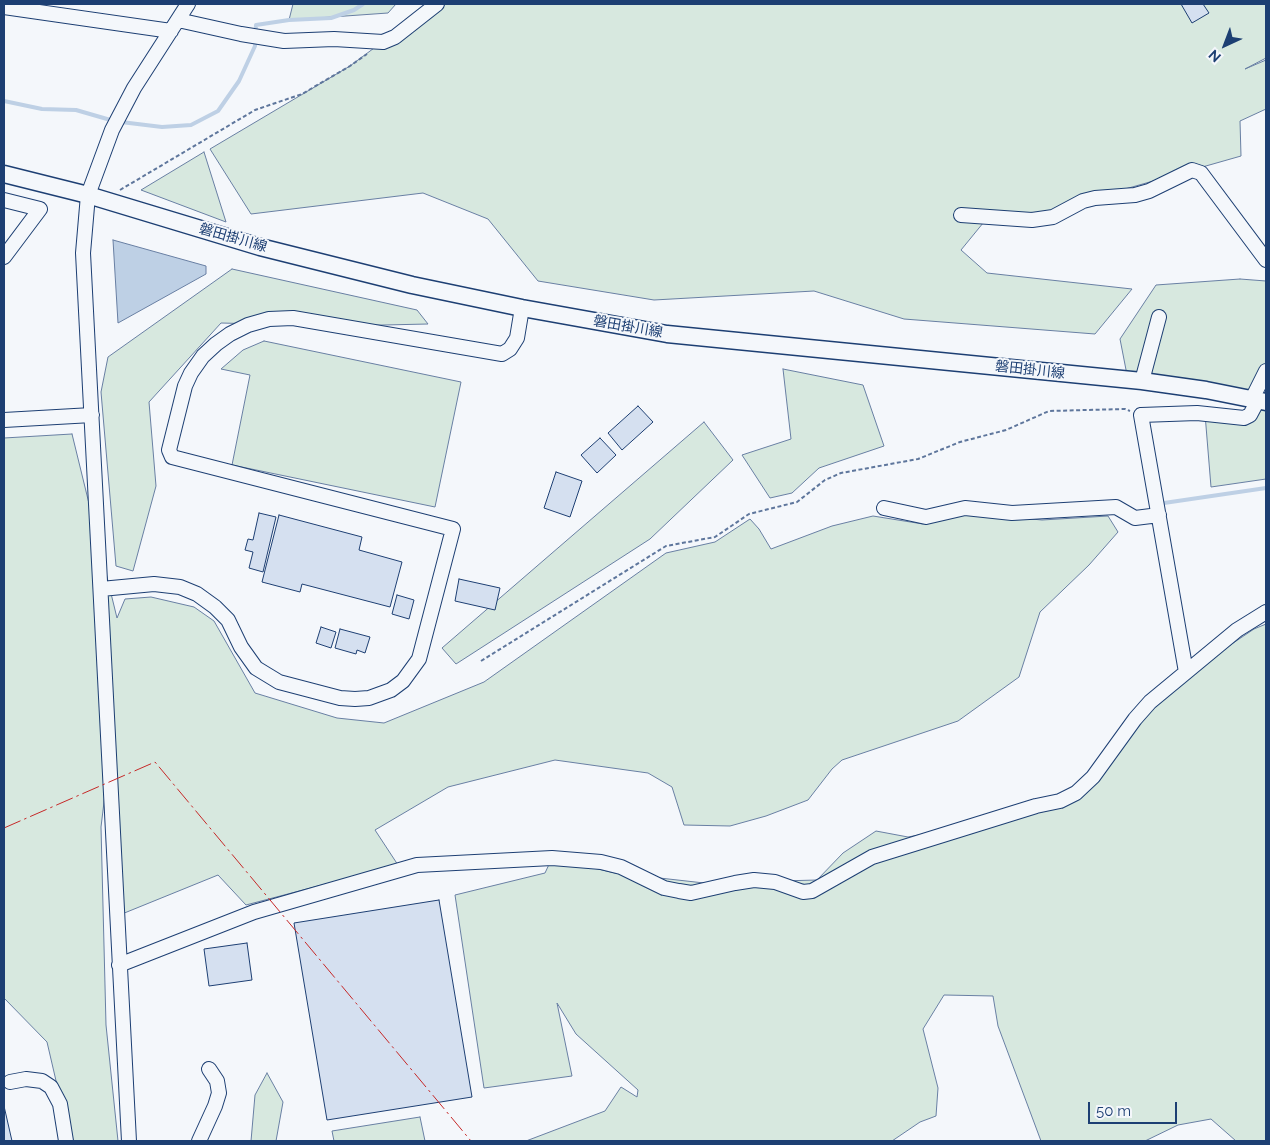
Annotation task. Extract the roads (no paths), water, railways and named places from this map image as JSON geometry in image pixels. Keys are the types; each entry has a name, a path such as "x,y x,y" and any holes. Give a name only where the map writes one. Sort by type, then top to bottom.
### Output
{"main road":[{"name":"磐田掛川線","path":"4,174 88,195 260,247 412,285 522,308 667,334 1142,381 1259,400"}],"street":[{"path":"128,1141 83,253 88,195 112,130 134,88 188,4"},
{"path":"4,7 174,25 284,41 334,39 383,42 395,37 437,4"},
{"path":"961,215 1032,220 1054,217 1083,201 1094,198 1135,195 1148,191 1192,170 1201,173 1266,260"},
{"path":"4,200 40,210 4,257"},
{"path":"101,589 154,584 180,587 197,594 215,607 228,620 241,647 256,668 279,682 340,698 356,700 369,698 391,690 403,681 419,659 453,529 172,457 169,450 185,386 191,373 203,356 216,344 230,334 269,319 293,318 502,354 510,349 517,338 522,308"},
{"path":"1142,381 1159,316"},
{"path":"1186,672 1141,415 1197,413 1244,418 1250,415 1259,400 1266,372"},
{"path":"4,420 92,415"},
{"path":"884,508 926,518 965,508 1012,513 1116,507 1135,518 1159,515"},
{"path":"119,965 254,912 417,865 552,858 601,862 622,867 664,888 691,893 754,880 775,882 803,892 812,891 872,857 1036,806 1060,801 1076,793 1093,777 1150,702 1237,630 1266,612"},
{"path":"199,1141 215,1106 218,1093 217,1081 209,1069"},
{"path":"10,1082 26,1079 42,1082 51,1087 60,1104 66,1141"}],"water":[{"path":"113,240 206,266 206,274 118,323"}],"waterway":[{"path":"121,122 162,127 191,125 218,111 239,81 255,46 256,25 289,20 331,18 354,10 363,4"},
{"path":"4,101 42,109 76,110 114,121"},
{"path":"1164,503 1266,488"}]}
